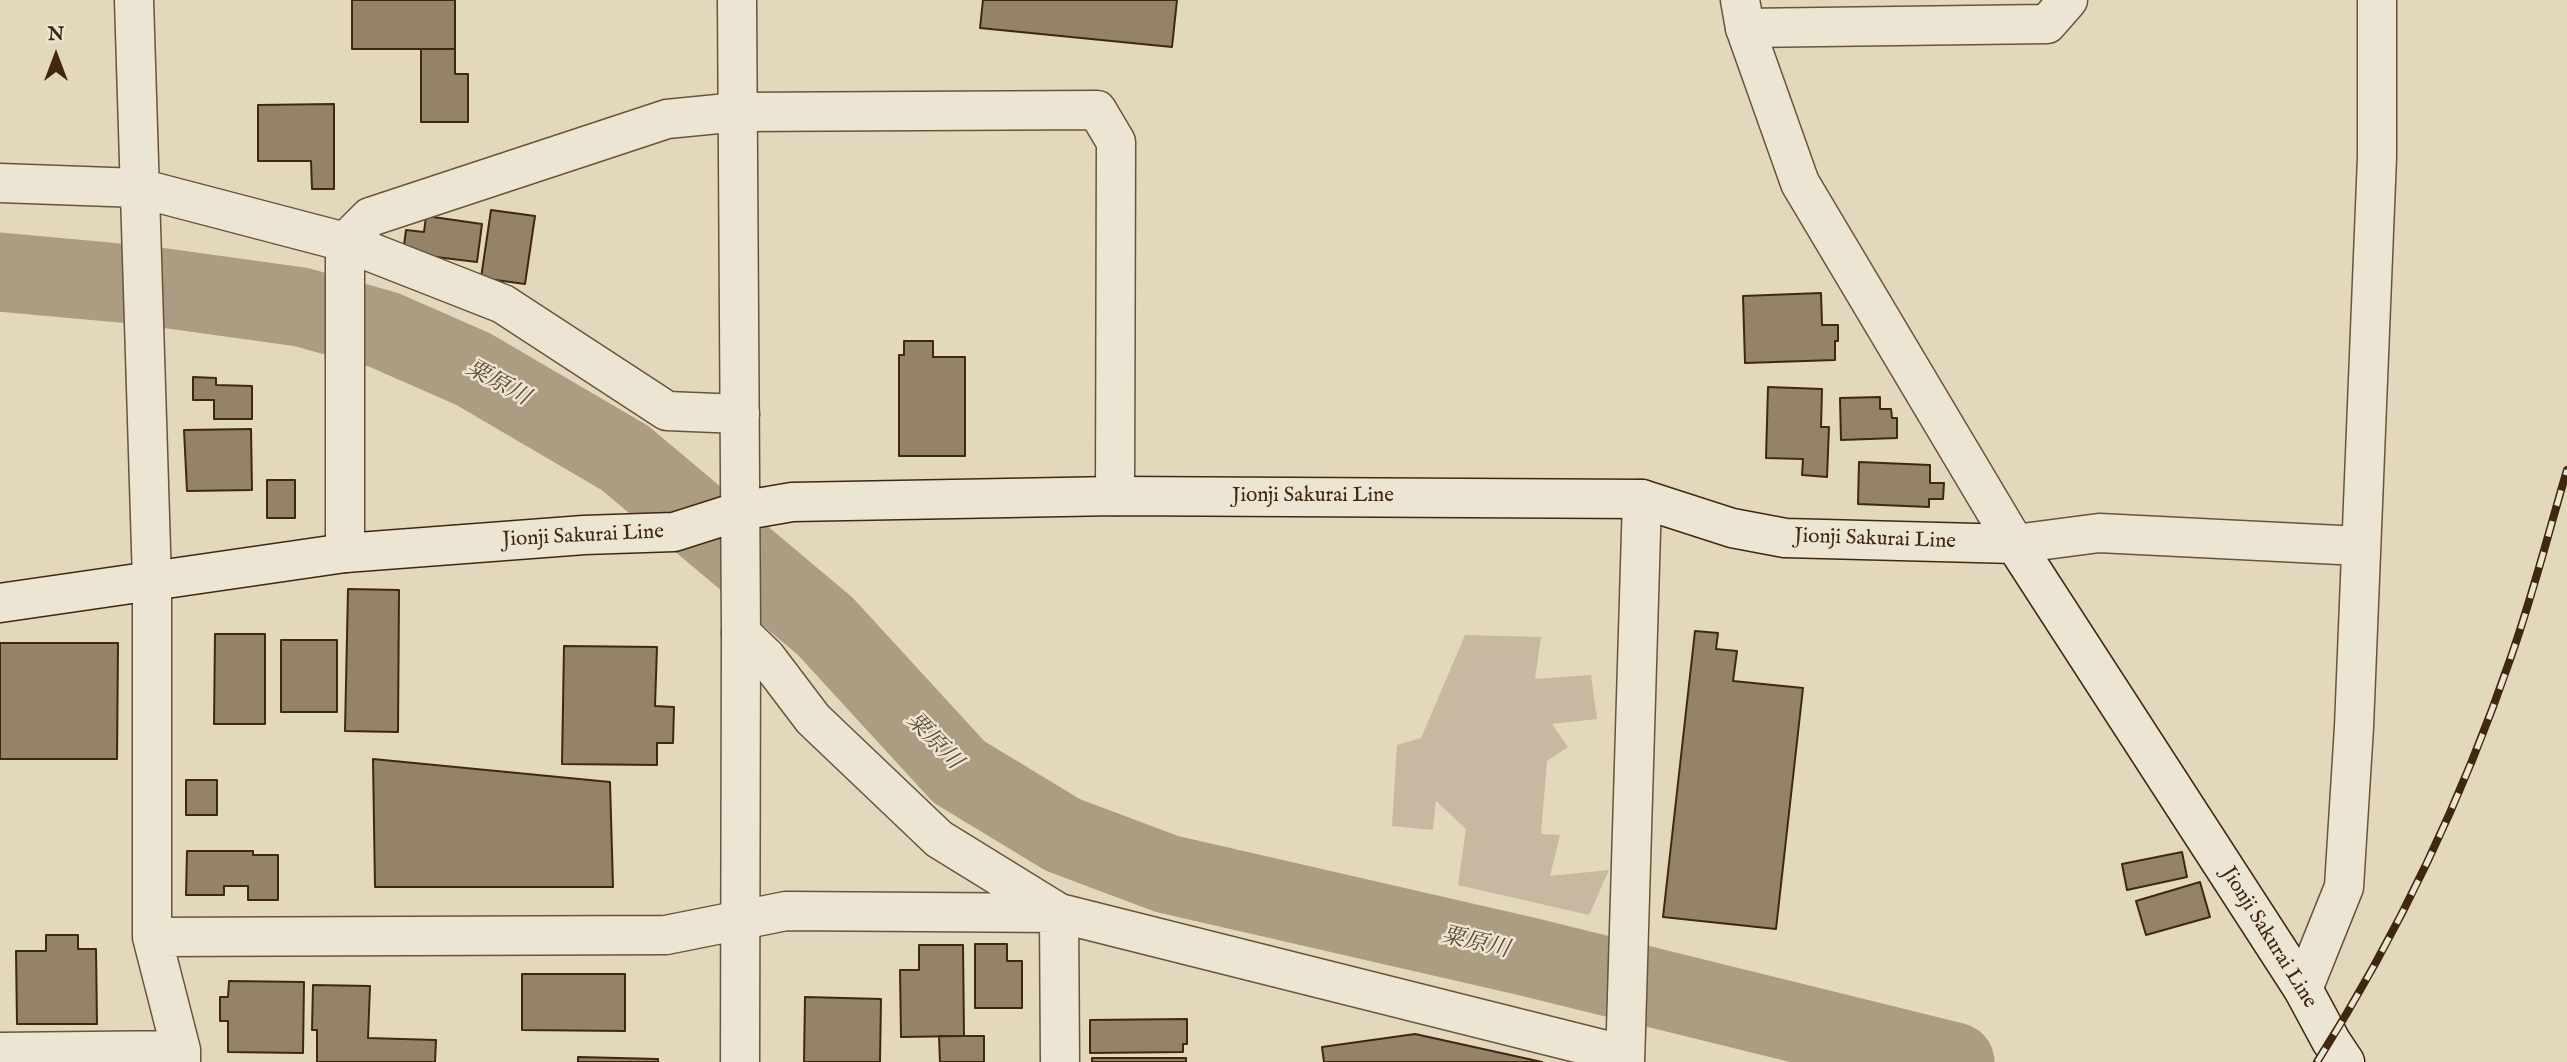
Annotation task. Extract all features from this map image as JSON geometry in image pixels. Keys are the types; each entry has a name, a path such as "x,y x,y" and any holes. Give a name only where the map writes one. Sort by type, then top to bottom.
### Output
{"street":[{"path":"0,1052 181,1056 152,937 152,581 134,0"},
{"path":"737,0 741,633 740,1062"},
{"path":"2068,0 2047,24 1743,14 1800,184 2015,544 2099,533 2360,546"},
{"path":"2303,989 2344,887 2354,727 2377,157 2377,0"},
{"path":"345,552 345,242 370,217 667,119 738,112 1097,110 1116,142 1115,496"},
{"path":"0,183 139,201 345,242 503,304 667,411 740,430"},
{"name":"Jionji Sakurai Line","path":"0,603 345,552 584,535 674,532 740,511 792,502 1115,496 1642,499 1732,528 1785,538 2015,544 2303,989 2330,1041 2345,1062"},
{"path":"152,937 666,935 786,911 1059,913 1625,1047 1642,499"},
{"path":"741,633 766,657 813,719 939,839 1059,913"},
{"path":"1059,913 1060,1062"}],"shaded area":[{"path":"1465,635 1541,637 1535,679 1591,675 1597,719 1552,724 1568,747 1547,761 1541,834 1560,835 1550,876 1609,870 1589,915 1458,885 1466,829 1436,801 1433,830 1392,826 1397,745 1421,738"}],"building":[{"path":"352,0 455,0 455,49 352,49"},
{"path":"983,0 1177,0 1172,47 980,28"},
{"path":"421,49 455,49 455,74 468,74 468,122 421,122"},
{"path":"334,104 334,189 312,189 311,161 258,161 258,105"},
{"path":"491,210 535,216 525,284 481,278"},
{"path":"426,216 482,224 477,262 403,253 406,230 424,232"},
{"path":"1821,293 1822,325 1838,325 1835,360 1745,363 1743,296"},
{"path":"904,341 933,341 933,357 965,357 965,456 899,456 899,355 904,355"},
{"path":"193,377 216,378 216,385 252,386 252,419 214,419 214,400 193,400"},
{"path":"1768,387 1822,389 1821,427 1829,427 1827,477 1802,475 1803,459 1766,458"},
{"path":"1880,397 1880,409 1891,409 1892,418 1897,418 1897,438 1841,440 1840,398"},
{"path":"251,429 252,490 187,491 184,430"},
{"path":"1859,462 1930,465 1930,483 1944,483 1943,499 1929,499 1929,507 1858,504"},
{"path":"267,480 295,480 295,518 267,518"},
{"path":"348,589 399,590 398,732 345,731"},
{"path":"1695,631 1718,633 1716,649 1737,651 1733,681 1803,688 1776,929 1663,917"},
{"path":"215,634 265,634 265,724 214,724"},
{"path":"281,640 337,640 337,712 281,712"},
{"path":"0,643 118,643 117,759 0,759"},
{"path":"564,646 657,647 655,706 674,707 673,743 657,743 657,765 562,764"},
{"path":"373,759 610,782 613,887 375,887"},
{"path":"186,780 217,780 217,815 186,815"},
{"path":"187,851 253,851 253,855 278,855 278,900 248,900 248,886 224,886 224,895 186,895"},
{"path":"2182,852 2187,877 2127,890 2122,864"},
{"path":"2200,882 2210,917 2146,935 2136,901"},
{"path":"46,935 78,935 78,949 96,949 97,1024 17,1024 16,951 46,951"},
{"path":"975,944 1007,944 1007,961 1022,961 1022,1008 975,1008"},
{"path":"919,945 963,945 964,1036 901,1037 900,970 919,970"},
{"path":"522,974 625,974 625,1031 522,1030"},
{"path":"229,981 304,982 303,1053 228,1052 228,1021 220,1021 220,997 228,997"},
{"path":"313,985 370,986 368,1038 436,1040 435,1062 317,1062 317,1030 312,1030"},
{"path":"805,997 881,999 880,1062 804,1062"},
{"path":"1187,1019 1187,1044 1183,1044 1183,1052 1090,1053 1090,1020"},
{"path":"1415,1034 1542,1062 1324,1062 1322,1047"},
{"path":"939,1036 984,1036 984,1062 940,1062"},
{"path":"578,1057 658,1059 658,1062 578,1062"},
{"path":"1092,1058 1186,1058 1186,1062 1092,1062"}],"waterway":[{"name":"粟原川","path":"0,272 142,285 301,307 384,330 473,369 625,458 825,626 959,772 1063,835 1167,874 1529,957 1955,1062"}],"railway":[{"path":"2317,1062 2347,1014 2401,914 2472,760 2520,631 2567,470"}]}
